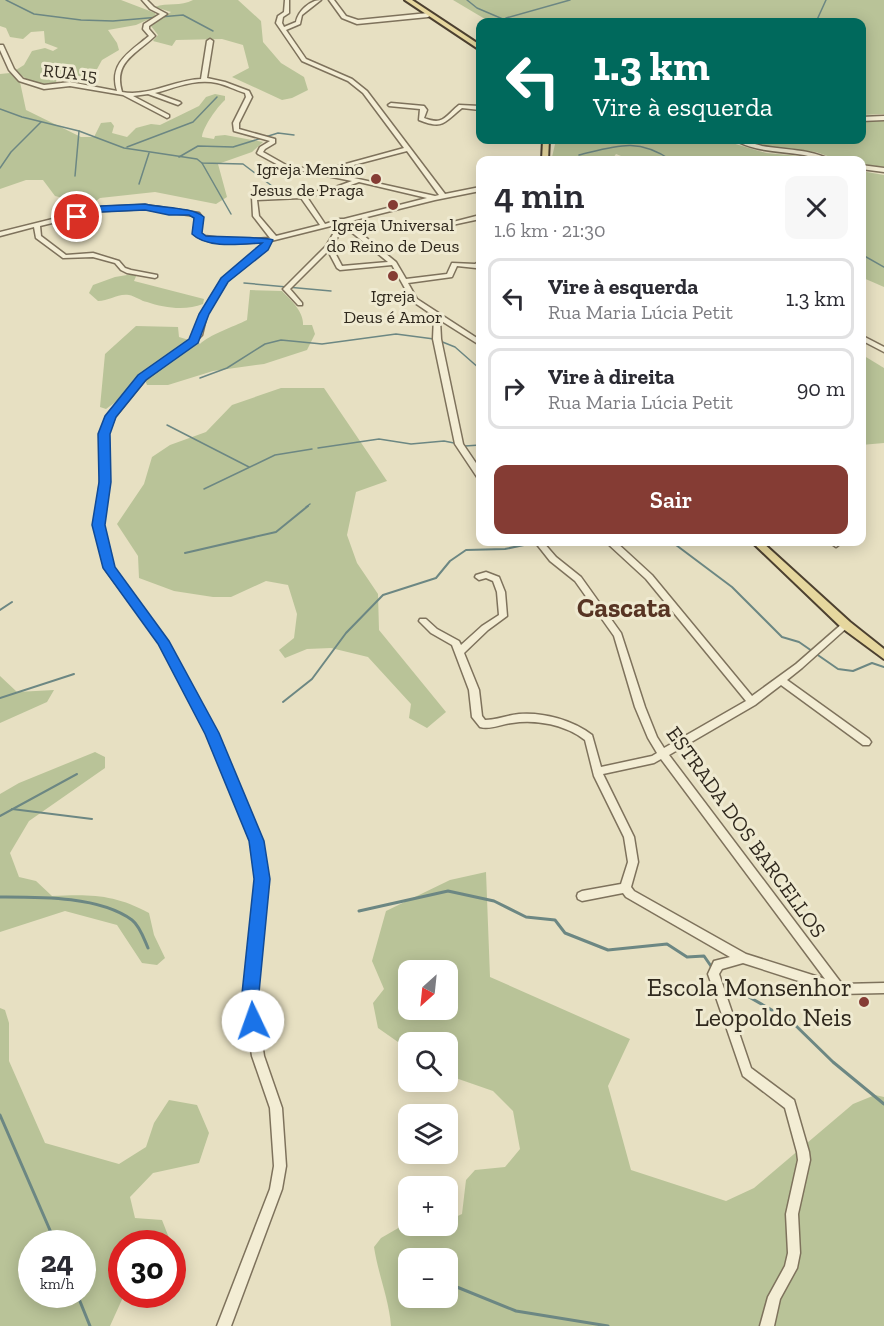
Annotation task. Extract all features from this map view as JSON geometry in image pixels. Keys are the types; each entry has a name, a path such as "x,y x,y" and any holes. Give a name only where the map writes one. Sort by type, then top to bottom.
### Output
{"main road":[{"path":"408,0 476,45"},
{"path":"761,546 846,625 884,656"}],"street":[{"path":"144,0 152,8 164,14 146,25 146,29 152,36 130,51 118,69 117,87 123,94 167,116"},
{"path":"287,0 286,13 281,16 279,23 304,60 350,80 364,92 444,196"},
{"path":"284,29 298,23 300,14 320,0"},
{"path":"331,0 344,17 357,22 428,15"},
{"path":"204,80 210,41"},
{"name":"RUA 15","path":"1,46 12,70 21,80 44,87 70,84 123,94"},
{"path":"123,94 147,92 204,80 214,81 247,92 249,97 236,130 273,140 262,148 260,153 263,156 284,166 435,198"},
{"path":"147,92 178,103"},
{"path":"391,105 422,107 424,110 421,119 438,124 447,121 461,106 476,108"},
{"path":"866,119 884,118"},
{"path":"748,144 761,149 817,156"},
{"path":"321,173 409,149"},
{"path":"866,168 884,170"},
{"path":"271,239 256,216 254,198 280,198 337,188 358,180"},
{"path":"0,234 101,209 145,207 197,214 199,217 197,234 203,238 237,242 271,239 476,190"},
{"path":"302,194 323,225"},
{"path":"452,223 476,218"},
{"path":"300,304 286,289 329,247 341,222"},
{"path":"341,222 394,263 414,300 437,317 476,340"},
{"path":"37,225 38,237 65,257 93,255 117,262 129,272 156,276"},
{"path":"224,1326 276,1189 280,1166 276,1108 258,1056 250,1003 262,879 256,841 212,733 163,641 109,568 99,525 105,482 104,434 111,416 142,378 194,340 204,314 224,280 265,248 271,239"},
{"path":"329,247 339,268 394,263"},
{"path":"404,281 450,276 454,264 476,266"},
{"path":"437,317 436,339 459,444 476,468"},
{"path":"866,340 884,350"},
{"name":"ESTRADA DOS BARCELLOS","path":"542,546 553,559 578,579 618,635 640,707 662,753 839,989"},
{"path":"615,546 649,577 752,702"},
{"path":"460,651 503,615 501,592 496,579 486,575 479,577"},
{"path":"423,621 434,631 456,643 474,690 477,717 483,724 494,725 510,719 526,717 571,728 589,738 598,771 629,837 633,862 625,888"},
{"path":"598,771 654,759 752,702 846,625"},
{"path":"781,680 866,742"},
{"path":"582,896 625,888"},
{"path":"625,888 630,894 743,958 839,989 884,988"},
{"path":"743,958 718,965 713,974 747,1072 790,1104 802,1144 804,1160 792,1214 794,1252 791,1268 774,1297 767,1326"}],"green space":[{"path":"0,0 121,0 155,13 156,16 136,25 108,30 119,50 102,60 91,80 94,86 87,88 79,85 80,80 67,73 57,75 56,84 34,83 16,70 24,65 32,51 45,48 53,51 58,48 45,43 44,31 31,32 23,39 10,37 6,28 0,26"},
{"path":"193,0 238,0 261,21 263,42 281,63 304,77 308,90 282,100 232,77 249,68 243,45 222,39 176,40 172,46 153,41 158,35 151,26 171,12 155,7"},
{"path":"453,0 884,0 884,114 866,115 866,18 483,18"},
{"path":"10,73 20,82 26,110 81,137 94,137 101,123 111,122 114,126 112,133 127,137 136,128 151,124 160,125 199,106 206,97 215,94 225,96 225,100 211,117 202,137 214,139 215,136 225,135 263,142 252,152 218,164 227,197 216,204 155,192 100,198 91,205 55,196 43,180 26,180 0,189 0,74"},
{"path":"884,119 884,167 866,165 866,156 828,156 816,152 770,148 758,144 866,144 866,121"},
{"path":"555,144 736,144 766,153 799,156 621,156 616,154 614,156 552,156"},
{"path":"866,172 884,175 884,287 866,279"},
{"path":"137,274 134,281 204,299 203,304 182,308 168,307 125,295 98,301 89,293 93,285 115,277"},
{"path":"250,290 282,291 289,298 299,311 303,325 312,325 315,334 307,350 264,364 213,371 168,385 147,385 145,380 197,341 200,344 215,334 247,320"},
{"path":"136,326 178,327 179,337 189,340 135,378 117,401 106,409 100,407 105,354"},
{"path":"866,357 884,368 884,443 866,445"},
{"path":"281,388 324,388 387,481 356,492 347,535 357,563 378,594 379,630 446,712 427,728 409,718 411,704 368,657 331,648 307,649 285,658 279,650 294,638 297,614 288,585 266,581 231,597 213,597 174,591 139,578 138,556 117,524 144,484 152,457 170,445 206,432 232,405"},
{"path":"0,676 17,692 54,690 47,702 0,723"},
{"path":"95,752 105,757 105,768 29,821 10,853 19,877 36,881 52,896 102,897 125,902 149,913 154,935 165,958 157,965 142,963 117,925 65,911 0,932 0,794 19,783"},
{"path":"486,872 490,977 630,1039 608,1086 631,1170 726,1201 754,1188 853,1104 875,1095 884,1097 884,1326 391,1326 374,1247 381,1238 398,1228 398,1236 458,1236 458,1216 462,1214 466,1180 475,1170 505,1167 520,1149 513,1111 493,1091 458,1079 458,1032 398,1032 398,1042 378,1028 373,1003 384,989 372,961 386,911 450,880"},
{"path":"0,1008 5,1010 9,1023 9,1061 45,1143 119,1164 146,1147 154,1123 169,1100 197,1105 209,1133 199,1163 153,1173 130,1197 135,1218 162,1220 166,1230 108,1230 108,1308 118,1308 110,1326 0,1326"}],"waterway":[{"path":"6,0 34,14 81,20 113,21 183,15 213,31"},
{"path":"467,0 477,8 501,18"},
{"path":"506,18 570,0"},
{"path":"818,18 826,0"},
{"path":"127,147 193,122 217,97"},
{"path":"0,109 22,117 79,131"},
{"path":"0,168 11,152 41,122"},
{"path":"75,176 79,131"},
{"path":"79,131 124,148 180,156"},
{"path":"180,156 198,146 233,147 278,133 294,135"},
{"path":"579,155 626,145 647,148 664,156"},
{"path":"139,184 149,153"},
{"path":"180,156 197,159 202,163"},
{"path":"202,163 243,164 272,186 279,187"},
{"path":"202,163 231,214"},
{"path":"866,257 884,267"},
{"path":"244,283 331,291"},
{"path":"200,378 227,368 265,344 281,340 322,344 396,334 434,339"},
{"path":"440,341 455,347 476,365"},
{"path":"167,425 249,467"},
{"path":"318,448 379,439 411,444 444,441 454,443"},
{"path":"465,446 476,445"},
{"path":"204,489 275,455 312,449"},
{"path":"306,507 310,504"},
{"path":"185,553 276,532 308,506"},
{"path":"283,702 312,679 346,633 383,595 436,578 450,561 466,550 505,549 519,546"},
{"path":"677,546 732,587 782,637 799,642 838,669 853,671 872,663 884,667"},
{"path":"0,610 12,602"},
{"path":"0,698 74,674"},
{"path":"13,809 77,774"},
{"path":"0,816 13,809"},
{"path":"13,809 92,819"},
{"path":"359,911 448,891 494,901 526,917 555,920 565,933 608,950 667,944 687,957 704,956 713,969"},
{"path":"0,897 68,900 103,906 132,920 142,933 148,948"},
{"path":"721,981 791,1021 833,1062 884,1104"},
{"path":"0,1115 50,1230"},
{"path":"458,1287 516,1311 608,1326"},
{"path":"83,1308 90,1326"}],"place":[{"name":"Igreja Menino Jesus de Praga","path":"376,179"},
{"name":"Igreja Universal do Reino de Deus","path":"393,205"},
{"name":"Igreja Deus é Amor","path":"393,276"},
{"name":"Escola Monsenhor Leopoldo Neis","path":"864,1002"}],"district":[{"name":"Cascata","path":"624,608"}],"route":[{"path":"77,217 101,209 122,210 145,207 169,212 191,212 199,217 197,234 199,237 237,242 268,240 265,248 224,280 204,314 198,335 194,340 142,378 111,416 104,434 105,482 99,525 109,568 163,641 212,733 244,806 256,841 262,879 250,1003 253,1021"}]}
